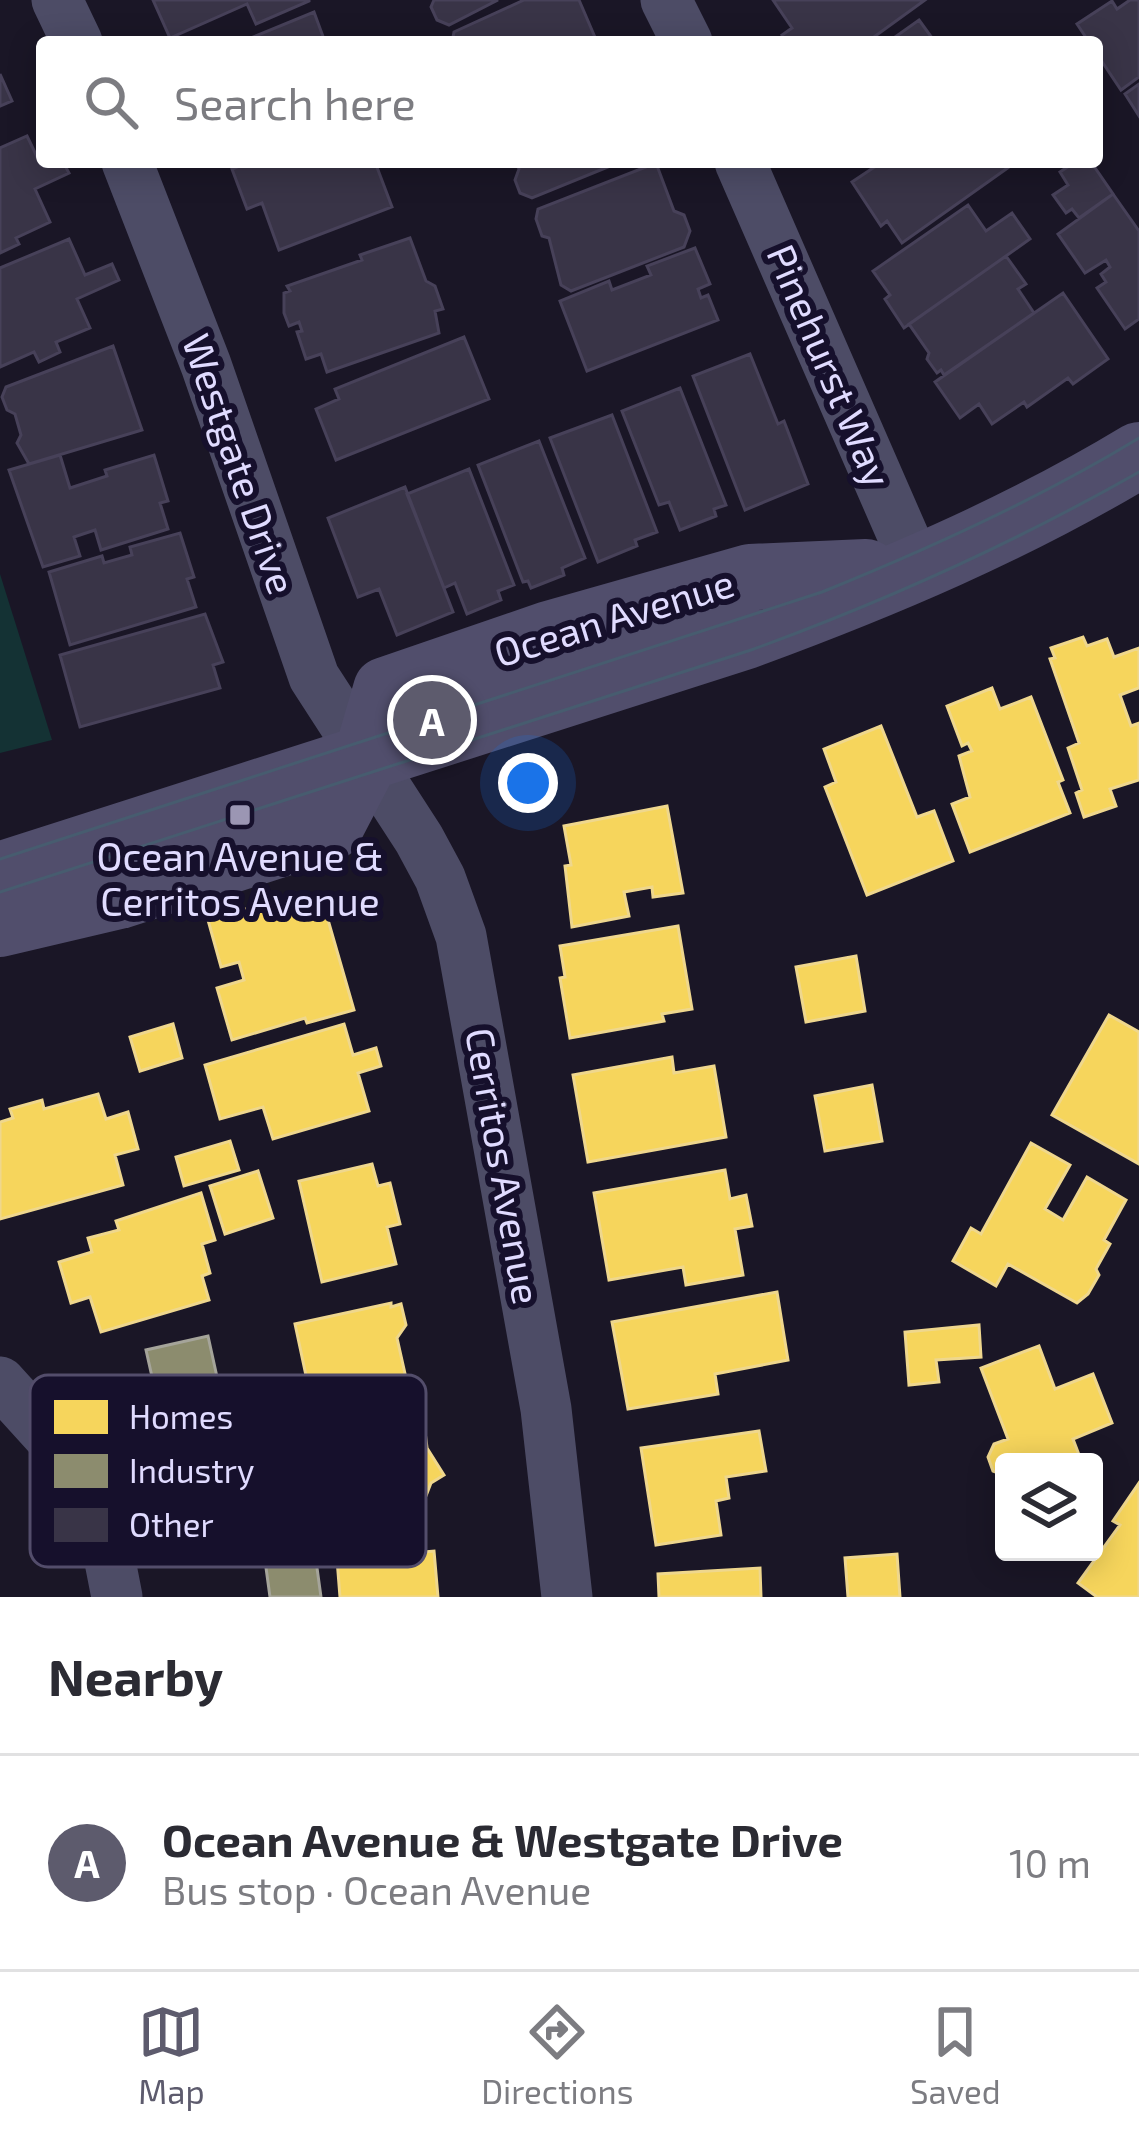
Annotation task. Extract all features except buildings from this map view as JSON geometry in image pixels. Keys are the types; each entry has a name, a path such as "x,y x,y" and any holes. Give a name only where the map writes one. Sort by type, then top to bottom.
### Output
{"main road":[{"name":"Ocean Avenue","path":"0,875 746,636 918,570 1027,518 1139,454"},
{"path":"0,924 119,896 330,828 366,759"}],"street":[{"path":"57,0 74,36"},
{"path":"666,0 684,36"},
{"name":"Westgate Drive","path":"129,168 206,365 314,677 366,759"},
{"name":"Pinehurst Way","path":"743,168 918,570"},
{"name":"Cerritos Avenue","path":"366,759 440,878 461,936 546,1409 567,1597"},
{"path":"0,1382 30,1415"},
{"path":"111,1567 117,1597"}],"green space":[{"path":"0,574 52,740 0,753"}],"tram line":[{"path":"0,859 822,592 984,521 1139,438"},
{"path":"0,892 751,650 949,569 1139,472"}],"place":[{"name":"Ocean Avenue & Westgate Drive","path":"432,720"},
{"name":"Ocean Avenue & Cerritos Avenue","path":"240,815"}]}
